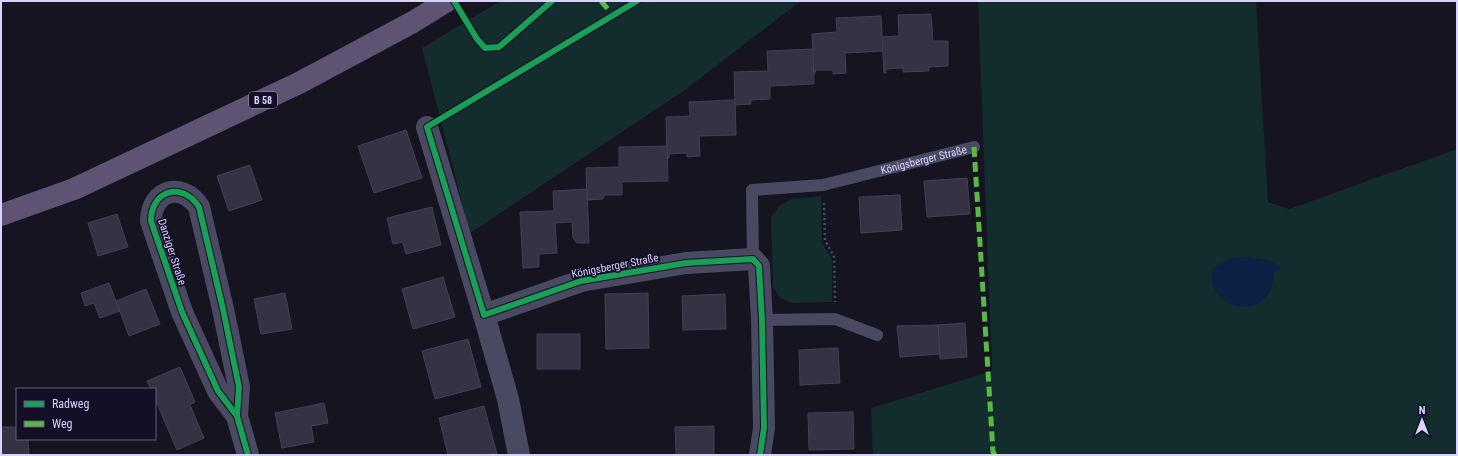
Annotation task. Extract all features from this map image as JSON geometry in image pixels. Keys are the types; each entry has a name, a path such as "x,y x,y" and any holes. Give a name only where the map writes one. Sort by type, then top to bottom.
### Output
{"main road":[{"name":"B 58","path":"1,215 74,189 299,83 447,1"}],"street":[{"path":"427,127 508,399 519,455"},
{"name":"Danziger Straße","path":"237,416 218,391 182,312 151,221 151,213 157,200 169,192 178,191 187,194 194,199 199,207 239,386 237,416 248,455"},
{"name":"Königsberger Straße","path":"484,315 581,281 686,262 753,259 759,266 762,320 764,428 760,455"}],"lane":[{"name":"Königsberger Straße","path":"753,259 752,190 823,185 974,148"},
{"path":"762,320 835,318 877,335"}],"path":[{"path":"823,185 825,240 834,257 835,318"}],"green space":[{"path":"500,1 801,1 682,92 470,233 422,48"},
{"path":"978,1 1256,1 1268,202 1289,209 1457,149 1457,455 873,455 871,408 992,371"},
{"path":"821,196 822,243 832,259 832,302 792,303 780,298 773,287 771,217 779,206 791,199"}],"water":[{"path":"1248,257 1271,261 1281,268 1274,272 1271,289 1262,300 1251,306 1239,306 1227,302 1218,294 1212,282 1213,268 1231,258"}],"building":[{"path":"931,14 933,41 948,41 948,66 929,67 929,71 903,72 903,68 886,69 886,73 884,73 882,37 899,36 898,15"},
{"path":"881,16 883,51 845,53 846,73 833,74 833,70 816,70 814,75 812,34 837,32 836,18"},
{"path":"813,49 814,84 770,86 770,99 751,100 751,104 735,105 734,72 768,71 767,51"},
{"path":"735,100 736,135 699,136 700,156 687,157 687,153 669,154 669,158 667,158 666,117 690,116 689,102"},
{"path":"406,130 422,178 374,193 358,146"},
{"path":"667,146 668,181 622,182 622,195 604,195 603,199 587,200 586,168 619,167 619,147"},
{"path":"250,165 262,200 229,211 217,176"},
{"path":"967,178 970,214 927,217 924,181"},
{"path":"587,189 589,243 577,243 573,238 572,222 555,223 557,253 539,254 539,267 523,268 520,212 554,211 553,191"},
{"path":"900,195 902,230 861,233 859,197"},
{"path":"432,207 441,245 406,254 403,242 393,244 387,218"},
{"path":"117,214 128,247 98,256 88,223"},
{"path":"443,277 455,317 413,329 402,289"},
{"path":"109,283 120,311 100,318 94,303 85,306 81,293"},
{"path":"146,289 160,324 129,336 116,301"},
{"path":"285,293 292,329 261,334 254,299"},
{"path":"648,293 649,348 606,349 605,294"},
{"path":"725,294 726,329 683,330 682,296"},
{"path":"965,323 967,357 940,359 938,325"},
{"path":"938,325 940,354 900,357 897,326"},
{"path":"537,334 580,334 580,369 537,369"},
{"path":"468,339 481,387 435,399 422,351"},
{"path":"838,348 840,383 800,385 799,350"},
{"path":"180,367 195,402 190,405 204,438 177,450 156,401 156,388 150,388 147,381"},
{"path":"324,403 328,423 311,426 314,442 282,448 275,413"},
{"path":"484,406 497,454 448,455 439,418"},
{"path":"853,412 854,449 809,450 808,413"},
{"path":"714,426 714,455 676,455 675,427"},
{"path":"1,427 16,427 16,440 28,440 29,455 1,455"}],"marked path":[{"path":"601,1 614,16"},
{"path":"974,147 993,452 995,455"}],"cycle path":[{"path":"454,1 477,39 485,48 499,47 552,1"},
{"path":"637,1 427,127 484,315 581,281 686,263 753,259 759,266 762,320 764,428 760,455"},
{"path":"237,416 218,391 182,312 151,221 152,210 156,202 162,196 169,193 176,192 184,194 192,199 199,207 223,309 239,387 237,416 248,455"}]}
